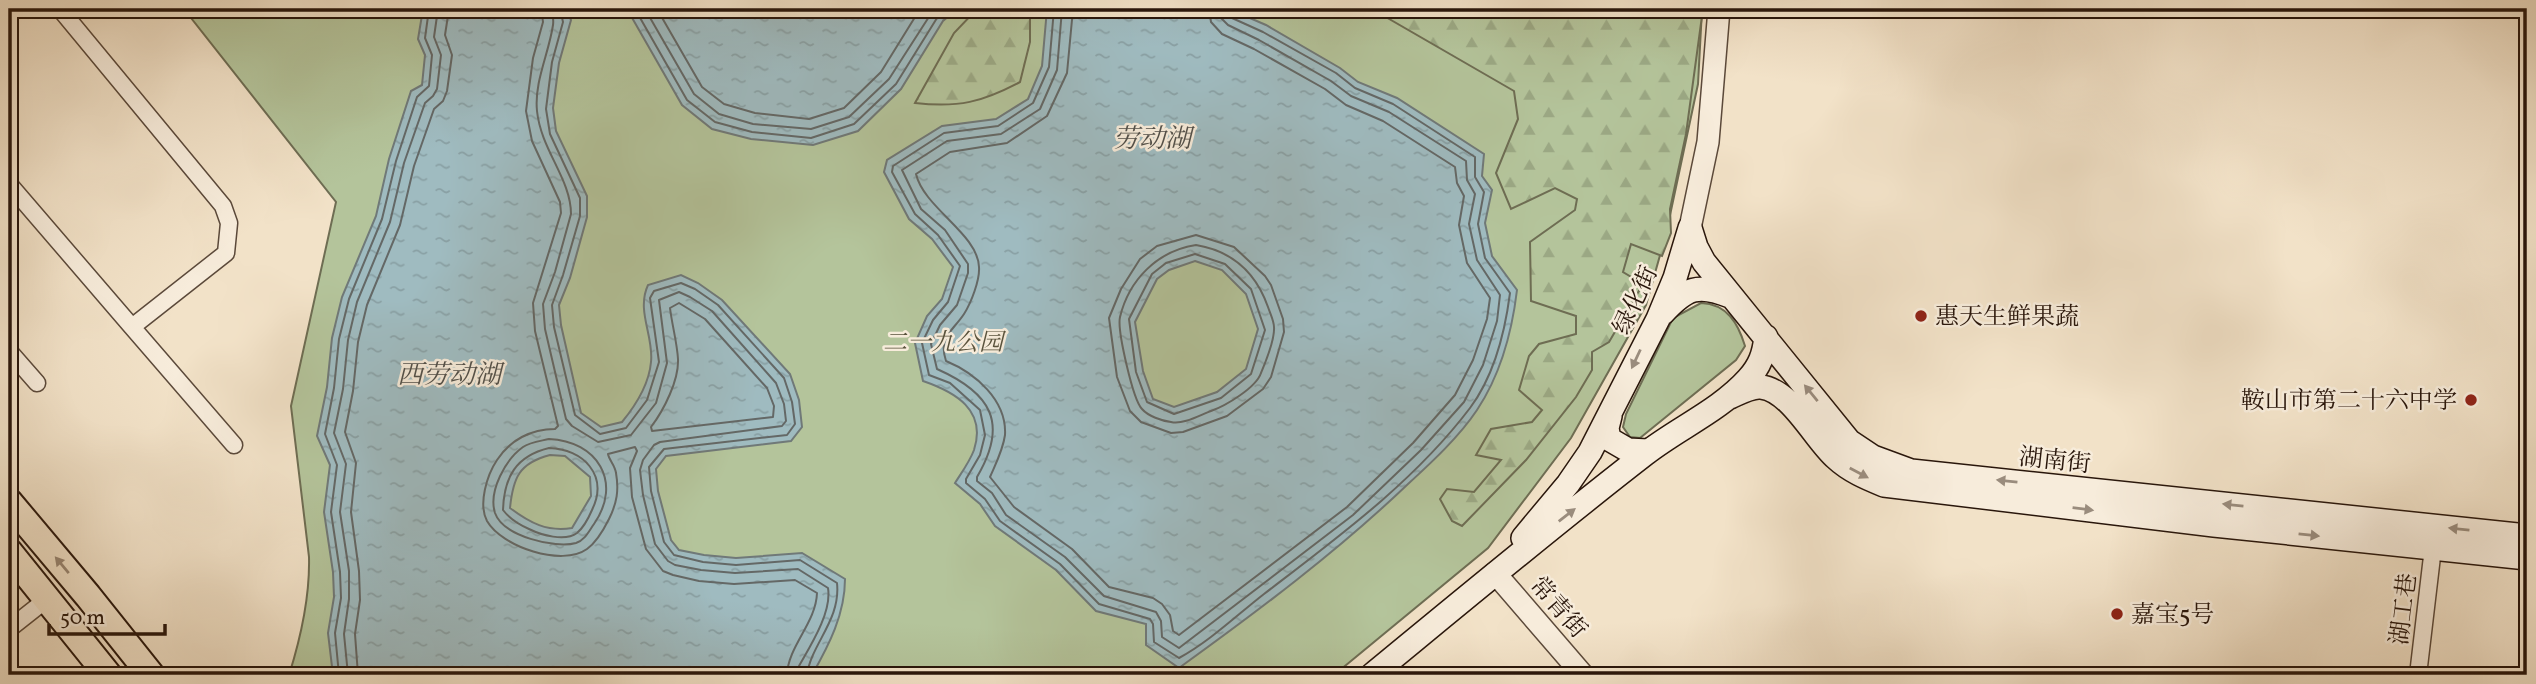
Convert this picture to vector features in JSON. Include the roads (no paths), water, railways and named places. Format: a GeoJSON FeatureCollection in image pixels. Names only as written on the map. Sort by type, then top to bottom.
{"type":"FeatureCollection","features":[{"type":"Feature","properties":{"kind":"main road","name":"湖南街"},"geometry":{"type":"LineString","coordinates":[[1690,228],[1704,262],[1849,441],[1873,457],[1911,471],[2527,536]]}},
{"type":"Feature","properties":{"kind":"main road","name":"绿化街"},"geometry":{"type":"LineString","coordinates":[[1495,573],[1568,484],[1590,452],[1658,320],[1675,278],[1690,228]]}},
{"type":"Feature","properties":{"kind":"main road"},"geometry":{"type":"LineString","coordinates":[[1658,320],[1677,298],[1694,289],[1710,288],[1730,296]]}},
{"type":"Feature","properties":{"kind":"main road","name":"绿化街"},"geometry":{"type":"LineString","coordinates":[[1372,675],[1648,451],[1730,397],[1758,366],[1764,355],[1766,337]]}},
{"type":"Feature","properties":{"kind":"main road","name":"湖南街"},"geometry":{"type":"LineString","coordinates":[[1730,397],[1761,387],[1773,391],[1786,399],[1835,457],[1863,476],[1884,485],[2214,525],[2527,558]]}},
{"type":"Feature","properties":{"kind":"main road"},"geometry":{"type":"LineString","coordinates":[[1610,416],[1609,439],[1628,450],[1648,451]]}},
{"type":"Feature","properties":{"kind":"main road"},"geometry":{"type":"LineString","coordinates":[[9,502],[151,675]]}},
{"type":"Feature","properties":{"kind":"main road"},"geometry":{"type":"LineString","coordinates":[[9,552],[108,675]]}},
{"type":"Feature","properties":{"kind":"street"},"geometry":{"type":"LineString","coordinates":[[60,9],[223,206],[229,223],[226,253],[132,327]]}},
{"type":"Feature","properties":{"kind":"street","name":"绿化街"},"geometry":{"type":"LineString","coordinates":[[1690,228],[1708,142],[1719,9]]}},
{"type":"Feature","properties":{"kind":"street"},"geometry":{"type":"LineString","coordinates":[[9,184],[234,445]]}},
{"type":"Feature","properties":{"kind":"street"},"geometry":{"type":"LineString","coordinates":[[9,351],[37,383]]}},
{"type":"Feature","properties":{"kind":"street","name":"湖工巷"},"geometry":{"type":"LineString","coordinates":[[2418,675],[2433,548]]}},
{"type":"Feature","properties":{"kind":"street","name":"常青街"},"geometry":{"type":"LineString","coordinates":[[1495,573],[1583,675]]}},
{"type":"Feature","properties":{"kind":"street"},"geometry":{"type":"LineString","coordinates":[[9,629],[47,598]]}},
{"type":"Feature","properties":{"kind":"water","name":"西劳动湖"},"geometry":{"type":"Polygon","coordinates":[[[423,9],[566,9],[571,20],[559,63],[553,108],[556,131],[587,196],[587,217],[570,278],[559,305],[581,413],[601,427],[622,422],[632,409],[645,387],[650,370],[651,352],[644,314],[648,285],[681,275],[722,300],[790,374],[799,400],[802,427],[791,441],[666,456],[656,469],[658,491],[671,540],[679,550],[736,558],[802,553],[845,579],[839,617],[812,675],[333,675],[328,633],[334,597],[333,572],[324,512],[330,465],[317,436],[327,387],[332,338],[342,297],[376,216],[389,159],[411,91],[422,85],[425,55],[418,39],[423,9]],[[550,455],[525,467],[513,488],[510,508],[539,525],[555,529],[572,528],[591,496],[590,477],[565,456],[550,455]]]}},
{"type":"Feature","properties":{"kind":"water"},"geometry":{"type":"Polygon","coordinates":[[[627,9],[957,9],[943,21],[901,89],[858,131],[813,145],[751,139],[712,129],[682,105],[627,9]]]}},
{"type":"Feature","properties":{"kind":"water","name":"劳动湖"},"geometry":{"type":"Polygon","coordinates":[[[1047,9],[1229,9],[1266,25],[1340,68],[1358,82],[1397,98],[1484,154],[1482,176],[1492,190],[1485,223],[1492,256],[1517,290],[1508,337],[1493,382],[1477,410],[1454,439],[1326,557],[1179,668],[1146,645],[1146,624],[1096,611],[1056,570],[995,526],[980,504],[955,483],[974,450],[976,424],[972,413],[957,397],[923,381],[915,343],[927,316],[942,299],[953,267],[932,239],[909,219],[884,172],[887,160],[942,126],[996,119],[1028,99],[1042,66],[1047,9]],[[1195,261],[1169,270],[1157,279],[1135,322],[1143,371],[1153,399],[1174,407],[1217,392],[1246,369],[1258,329],[1246,294],[1222,270],[1195,261]]]}},
{"type":"Feature","properties":{"kind":"place","name":"惠天生鲜果蔬"},"geometry":{"type":"Point","coordinates":[1921,316]}},
{"type":"Feature","properties":{"kind":"place","name":"鞍山市第二十六中学"},"geometry":{"type":"Point","coordinates":[2471,400]}},
{"type":"Feature","properties":{"kind":"place","name":"嘉宝5号"},"geometry":{"type":"Point","coordinates":[2117,614]}},
{"type":"Feature","properties":{"kind":"park label","name":"二一九公园"},"geometry":{"type":"Point","coordinates":[943,342]}}]}
